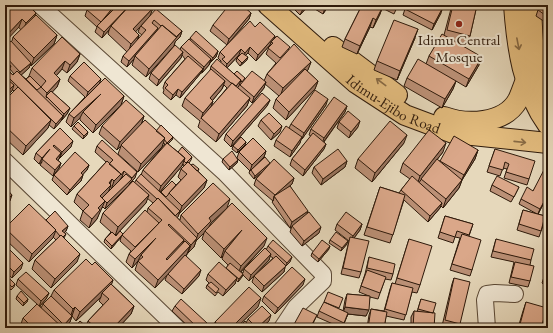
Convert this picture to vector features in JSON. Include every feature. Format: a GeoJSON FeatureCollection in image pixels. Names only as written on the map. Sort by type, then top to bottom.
{"type":"FeatureCollection","features":[{"type":"Feature","properties":{"kind":"main road","name":"Idimu-Ejibo Road"},"geometry":{"type":"LineString","coordinates":[[268,5],[356,83],[405,115],[453,133],[516,141],[548,143]]}},
{"type":"Feature","properties":{"kind":"main road","name":"Idimu-Ejibo Road"},"geometry":{"type":"LineString","coordinates":[[287,5],[320,37],[407,102],[457,122],[494,120],[517,101],[526,80]]}},
{"type":"Feature","properties":{"kind":"main road"},"geometry":{"type":"LineString","coordinates":[[514,5],[516,39],[526,80],[538,110],[548,125]]}},
{"type":"Feature","properties":{"kind":"main road"},"geometry":{"type":"LineString","coordinates":[[531,5],[533,39],[544,90],[548,98]]}},
{"type":"Feature","properties":{"kind":"street"},"geometry":{"type":"LineString","coordinates":[[40,5],[224,172],[323,274],[323,282],[296,307],[282,328]]}},
{"type":"Feature","properties":{"kind":"street"},"geometry":{"type":"LineString","coordinates":[[5,161],[177,328]]}},
{"type":"Feature","properties":{"kind":"street"},"geometry":{"type":"LineString","coordinates":[[487,328],[485,300],[487,294],[515,294]]}},
{"type":"Feature","properties":{"kind":"building"},"geometry":{"type":"Polygon","coordinates":[[[10,5],[28,5],[36,13],[26,23],[22,19],[5,37],[5,11],[10,5]]]}},
{"type":"Feature","properties":{"kind":"building"},"geometry":{"type":"Polygon","coordinates":[[[92,5],[115,5],[101,22],[87,10],[92,5]]]}},
{"type":"Feature","properties":{"kind":"building"},"geometry":{"type":"Polygon","coordinates":[[[118,5],[130,5],[104,32],[97,26],[118,5]]]}},
{"type":"Feature","properties":{"kind":"building"},"geometry":{"type":"Polygon","coordinates":[[[130,5],[150,5],[153,8],[133,29],[139,35],[131,44],[111,26],[130,5]]]}},
{"type":"Feature","properties":{"kind":"building"},"geometry":{"type":"Polygon","coordinates":[[[229,5],[242,5],[251,13],[229,39],[213,25],[229,5]]]}},
{"type":"Feature","properties":{"kind":"building"},"geometry":{"type":"Polygon","coordinates":[[[298,5],[306,5],[303,9],[298,5]]]}},
{"type":"Feature","properties":{"kind":"building"},"geometry":{"type":"Polygon","coordinates":[[[320,5],[327,5],[325,8],[320,5]]]}},
{"type":"Feature","properties":{"kind":"building"},"geometry":{"type":"Polygon","coordinates":[[[362,5],[383,6],[376,20],[373,18],[360,46],[345,39],[362,5]]]}},
{"type":"Feature","properties":{"kind":"building"},"geometry":{"type":"Polygon","coordinates":[[[390,5],[397,5],[396,8],[390,5]]]}},
{"type":"Feature","properties":{"kind":"building"},"geometry":{"type":"Polygon","coordinates":[[[407,5],[439,5],[443,7],[434,24],[405,9],[407,5]]]}},
{"type":"Feature","properties":{"kind":"building","name":"Idimu Central Mosque"},"geometry":{"type":"Polygon","coordinates":[[[453,5],[477,5],[470,36],[447,30],[453,5]]]}},
{"type":"Feature","properties":{"kind":"building"},"geometry":{"type":"Polygon","coordinates":[[[541,5],[548,5],[548,17],[538,10],[541,5]]]}},
{"type":"Feature","properties":{"kind":"building"},"geometry":{"type":"Polygon","coordinates":[[[156,9],[182,31],[176,37],[154,20],[152,23],[158,28],[129,61],[123,56],[146,30],[141,26],[156,9]]]}},
{"type":"Feature","properties":{"kind":"building"},"geometry":{"type":"Polygon","coordinates":[[[36,15],[57,35],[34,58],[13,37],[36,15]]]}},
{"type":"Feature","properties":{"kind":"building"},"geometry":{"type":"Polygon","coordinates":[[[394,20],[418,29],[400,71],[377,61],[394,20]]]}},
{"type":"Feature","properties":{"kind":"building"},"geometry":{"type":"Polygon","coordinates":[[[250,21],[255,27],[260,22],[275,36],[258,55],[250,47],[245,53],[241,49],[227,64],[222,59],[225,57],[220,52],[250,21]]]}},
{"type":"Feature","properties":{"kind":"building"},"geometry":{"type":"Polygon","coordinates":[[[162,25],[177,37],[149,69],[135,56],[162,25]]]}},
{"type":"Feature","properties":{"kind":"building"},"geometry":{"type":"Polygon","coordinates":[[[196,31],[218,51],[213,58],[190,38],[196,31]]]}},
{"type":"Feature","properties":{"kind":"building"},"geometry":{"type":"Polygon","coordinates":[[[442,34],[482,57],[469,79],[429,56],[442,34]]]}},
{"type":"Feature","properties":{"kind":"building"},"geometry":{"type":"Polygon","coordinates":[[[277,36],[290,47],[280,58],[268,48],[277,36]]]}},
{"type":"Feature","properties":{"kind":"building"},"geometry":{"type":"Polygon","coordinates":[[[62,37],[80,54],[70,65],[65,61],[54,73],[60,79],[47,93],[41,87],[46,81],[32,68],[62,37]]]}},
{"type":"Feature","properties":{"kind":"building"},"geometry":{"type":"Polygon","coordinates":[[[189,39],[211,59],[204,67],[181,47],[189,39]]]}},
{"type":"Feature","properties":{"kind":"building"},"geometry":{"type":"Polygon","coordinates":[[[11,41],[31,63],[20,72],[5,56],[5,46],[11,41]]]}},
{"type":"Feature","properties":{"kind":"building"},"geometry":{"type":"Polygon","coordinates":[[[294,44],[311,62],[283,88],[267,74],[294,44]]]}},
{"type":"Feature","properties":{"kind":"building"},"geometry":{"type":"Polygon","coordinates":[[[175,45],[183,52],[159,80],[151,73],[175,45]]]}},
{"type":"Feature","properties":{"kind":"building"},"geometry":{"type":"Polygon","coordinates":[[[242,53],[248,57],[242,63],[237,58],[242,53]]]}},
{"type":"Feature","properties":{"kind":"building"},"geometry":{"type":"Polygon","coordinates":[[[188,56],[203,69],[182,92],[178,89],[173,95],[165,88],[168,85],[165,82],[188,56]]]}},
{"type":"Feature","properties":{"kind":"building"},"geometry":{"type":"Polygon","coordinates":[[[217,59],[241,80],[236,86],[211,66],[217,59]]]}},
{"type":"Feature","properties":{"kind":"building"},"geometry":{"type":"Polygon","coordinates":[[[418,59],[456,81],[445,99],[407,78],[418,59]]]}},
{"type":"Feature","properties":{"kind":"building"},"geometry":{"type":"Polygon","coordinates":[[[5,60],[11,66],[5,71],[5,60]]]}},
{"type":"Feature","properties":{"kind":"building"},"geometry":{"type":"Polygon","coordinates":[[[84,62],[101,79],[88,92],[70,76],[84,62]]]}},
{"type":"Feature","properties":{"kind":"building"},"geometry":{"type":"Polygon","coordinates":[[[211,69],[225,81],[210,98],[213,101],[203,113],[185,98],[211,69]]]}},
{"type":"Feature","properties":{"kind":"building"},"geometry":{"type":"Polygon","coordinates":[[[305,69],[318,81],[289,112],[276,99],[305,69]]]}},
{"type":"Feature","properties":{"kind":"building"},"geometry":{"type":"Polygon","coordinates":[[[8,71],[13,75],[17,71],[63,116],[56,124],[9,78],[8,80],[14,85],[5,94],[5,74],[8,71]]]}},
{"type":"Feature","properties":{"kind":"building"},"geometry":{"type":"Polygon","coordinates":[[[237,71],[245,78],[242,82],[234,74],[237,71]]]}},
{"type":"Feature","properties":{"kind":"building"},"geometry":{"type":"Polygon","coordinates":[[[252,71],[266,82],[254,97],[240,85],[252,71]]]}},
{"type":"Feature","properties":{"kind":"building"},"geometry":{"type":"Polygon","coordinates":[[[30,76],[41,87],[37,90],[26,79],[30,76]]]}},
{"type":"Feature","properties":{"kind":"building"},"geometry":{"type":"Polygon","coordinates":[[[105,78],[124,96],[96,125],[83,112],[101,94],[74,118],[69,114],[105,78]]]}},
{"type":"Feature","properties":{"kind":"building"},"geometry":{"type":"Polygon","coordinates":[[[232,83],[250,98],[219,134],[201,118],[232,83]]]}},
{"type":"Feature","properties":{"kind":"building"},"geometry":{"type":"Polygon","coordinates":[[[18,87],[51,120],[26,146],[5,126],[5,100],[18,87]]]}},
{"type":"Feature","properties":{"kind":"building"},"geometry":{"type":"Polygon","coordinates":[[[315,90],[328,99],[304,133],[291,124],[315,90]]]}},
{"type":"Feature","properties":{"kind":"building"},"geometry":{"type":"Polygon","coordinates":[[[51,91],[70,108],[64,114],[46,96],[51,91]]]}},
{"type":"Feature","properties":{"kind":"building"},"geometry":{"type":"Polygon","coordinates":[[[262,93],[270,100],[233,141],[226,134],[262,93]]]}},
{"type":"Feature","properties":{"kind":"building"},"geometry":{"type":"Polygon","coordinates":[[[334,97],[347,106],[324,138],[311,129],[334,97]]]}},
{"type":"Feature","properties":{"kind":"building"},"geometry":{"type":"Polygon","coordinates":[[[126,100],[144,116],[120,142],[102,126],[126,100]]]}},
{"type":"Feature","properties":{"kind":"building"},"geometry":{"type":"Polygon","coordinates":[[[348,111],[360,121],[351,132],[339,122],[348,111]]]}},
{"type":"Feature","properties":{"kind":"building"},"geometry":{"type":"Polygon","coordinates":[[[269,113],[282,126],[274,134],[261,120],[269,113]]]}},
{"type":"Feature","properties":{"kind":"building"},"geometry":{"type":"Polygon","coordinates":[[[145,120],[165,138],[141,164],[121,145],[145,120]]]}},
{"type":"Feature","properties":{"kind":"building"},"geometry":{"type":"Polygon","coordinates":[[[390,121],[407,135],[375,173],[358,159],[390,121]]]}},
{"type":"Feature","properties":{"kind":"building"},"geometry":{"type":"Polygon","coordinates":[[[78,122],[88,132],[84,136],[74,126],[78,122]]]}},
{"type":"Feature","properties":{"kind":"building"},"geometry":{"type":"Polygon","coordinates":[[[161,125],[173,137],[167,143],[164,139],[165,138],[156,131],[161,125]]]}},
{"type":"Feature","properties":{"kind":"building"},"geometry":{"type":"Polygon","coordinates":[[[286,126],[302,137],[292,151],[276,140],[286,126]]]}},
{"type":"Feature","properties":{"kind":"building"},"geometry":{"type":"Polygon","coordinates":[[[60,128],[73,141],[62,152],[54,145],[53,146],[61,153],[56,159],[61,163],[55,170],[42,159],[50,149],[42,158],[36,153],[60,128]]]}},
{"type":"Feature","properties":{"kind":"building"},"geometry":{"type":"Polygon","coordinates":[[[429,130],[446,143],[420,176],[403,163],[429,130]]]}},
{"type":"Feature","properties":{"kind":"building"},"geometry":{"type":"Polygon","coordinates":[[[313,133],[326,144],[305,170],[292,159],[313,133]]]}},
{"type":"Feature","properties":{"kind":"building"},"geometry":{"type":"Polygon","coordinates":[[[454,136],[478,150],[464,175],[440,161],[454,136]]]}},
{"type":"Feature","properties":{"kind":"building"},"geometry":{"type":"Polygon","coordinates":[[[241,137],[246,142],[238,150],[233,146],[241,137]]]}},
{"type":"Feature","properties":{"kind":"building"},"geometry":{"type":"Polygon","coordinates":[[[253,138],[266,151],[252,165],[239,152],[253,138]]]}},
{"type":"Feature","properties":{"kind":"building"},"geometry":{"type":"Polygon","coordinates":[[[102,140],[137,172],[132,178],[124,171],[121,175],[109,164],[113,160],[97,146],[102,140]]]}},
{"type":"Feature","properties":{"kind":"building"},"geometry":{"type":"Polygon","coordinates":[[[167,143],[185,158],[161,186],[143,170],[167,143]]]}},
{"type":"Feature","properties":{"kind":"building"},"geometry":{"type":"Polygon","coordinates":[[[182,147],[192,157],[186,163],[184,161],[185,158],[178,152],[182,147]]]}},
{"type":"Feature","properties":{"kind":"building"},"geometry":{"type":"Polygon","coordinates":[[[338,149],[347,161],[323,179],[314,167],[338,149]]]}},
{"type":"Feature","properties":{"kind":"building"},"geometry":{"type":"Polygon","coordinates":[[[495,149],[535,161],[529,179],[506,172],[509,164],[505,162],[503,170],[489,166],[495,149]]]}},
{"type":"Feature","properties":{"kind":"building"},"geometry":{"type":"Polygon","coordinates":[[[232,151],[238,160],[230,167],[223,159],[232,151]]]}},
{"type":"Feature","properties":{"kind":"building"},"geometry":{"type":"Polygon","coordinates":[[[75,152],[89,165],[81,173],[83,175],[70,190],[54,175],[75,152]]]}},
{"type":"Feature","properties":{"kind":"building"},"geometry":{"type":"Polygon","coordinates":[[[265,157],[270,163],[255,176],[251,170],[265,157]]]}},
{"type":"Feature","properties":{"kind":"building"},"geometry":{"type":"Polygon","coordinates":[[[274,159],[294,178],[275,195],[256,179],[274,159]]]}},
{"type":"Feature","properties":{"kind":"building"},"geometry":{"type":"Polygon","coordinates":[[[437,159],[462,180],[446,199],[421,179],[437,159]]]}},
{"type":"Feature","properties":{"kind":"building"},"geometry":{"type":"Polygon","coordinates":[[[107,161],[121,174],[114,181],[112,179],[109,183],[111,185],[100,196],[105,201],[98,208],[100,210],[92,219],[83,211],[89,205],[77,194],[107,161]]]}},
{"type":"Feature","properties":{"kind":"building"},"geometry":{"type":"Polygon","coordinates":[[[188,162],[207,180],[182,206],[169,193],[187,174],[181,169],[188,162]]]}},
{"type":"Feature","properties":{"kind":"building"},"geometry":{"type":"Polygon","coordinates":[[[193,164],[199,169],[197,171],[191,165],[193,164]]]}},
{"type":"Feature","properties":{"kind":"building"},"geometry":{"type":"Polygon","coordinates":[[[546,166],[548,167],[548,194],[540,209],[521,199],[527,187],[533,191],[546,166]]]}},
{"type":"Feature","properties":{"kind":"building"},"geometry":{"type":"Polygon","coordinates":[[[126,174],[132,179],[107,203],[102,198],[126,174]]]}},
{"type":"Feature","properties":{"kind":"building"},"geometry":{"type":"Polygon","coordinates":[[[141,174],[180,211],[175,216],[158,198],[157,199],[136,180],[141,174]]]}},
{"type":"Feature","properties":{"kind":"building"},"geometry":{"type":"Polygon","coordinates":[[[412,176],[442,203],[430,216],[401,190],[412,176]]]}},
{"type":"Feature","properties":{"kind":"building"},"geometry":{"type":"Polygon","coordinates":[[[497,176],[519,187],[514,197],[492,185],[497,176]]]}},
{"type":"Feature","properties":{"kind":"building"},"geometry":{"type":"Polygon","coordinates":[[[133,181],[149,195],[118,227],[103,213],[133,181]]]}},
{"type":"Feature","properties":{"kind":"building"},"geometry":{"type":"Polygon","coordinates":[[[172,181],[176,185],[166,197],[161,192],[172,181]]]}},
{"type":"Feature","properties":{"kind":"building"},"geometry":{"type":"Polygon","coordinates":[[[213,183],[230,199],[209,218],[211,221],[198,234],[181,215],[213,183]]]}},
{"type":"Feature","properties":{"kind":"building"},"geometry":{"type":"Polygon","coordinates":[[[290,186],[308,211],[292,222],[274,196],[290,186]]]}},
{"type":"Feature","properties":{"kind":"building"},"geometry":{"type":"Polygon","coordinates":[[[5,187],[12,195],[5,202],[5,187]]]}},
{"type":"Feature","properties":{"kind":"building"},"geometry":{"type":"Polygon","coordinates":[[[380,187],[405,195],[393,235],[367,227],[380,187]]]}},
{"type":"Feature","properties":{"kind":"building"},"geometry":{"type":"Polygon","coordinates":[[[158,198],[197,238],[191,245],[169,224],[168,225],[184,240],[166,259],[167,260],[185,241],[190,246],[158,280],[138,261],[143,257],[141,255],[156,238],[135,259],[129,254],[162,220],[148,208],[158,198]]]}},
{"type":"Feature","properties":{"kind":"building"},"geometry":{"type":"Polygon","coordinates":[[[232,203],[267,238],[241,266],[225,251],[242,230],[224,249],[205,231],[232,203]]]}},
{"type":"Feature","properties":{"kind":"building"},"geometry":{"type":"Polygon","coordinates":[[[29,204],[56,230],[32,254],[5,228],[29,204]]]}},
{"type":"Feature","properties":{"kind":"building"},"geometry":{"type":"Polygon","coordinates":[[[145,210],[159,223],[135,247],[122,235],[145,210]]]}},
{"type":"Feature","properties":{"kind":"building"},"geometry":{"type":"Polygon","coordinates":[[[523,210],[545,216],[541,231],[519,224],[523,210]]]}},
{"type":"Feature","properties":{"kind":"building"},"geometry":{"type":"Polygon","coordinates":[[[55,211],[68,226],[62,231],[66,234],[63,237],[61,235],[60,236],[46,220],[55,211]]]}},
{"type":"Feature","properties":{"kind":"building"},"geometry":{"type":"Polygon","coordinates":[[[309,212],[321,227],[304,241],[292,226],[309,212]]]}},
{"type":"Feature","properties":{"kind":"building"},"geometry":{"type":"Polygon","coordinates":[[[346,212],[362,224],[353,236],[337,224],[346,212]]]}},
{"type":"Feature","properties":{"kind":"building"},"geometry":{"type":"Polygon","coordinates":[[[445,216],[473,224],[469,235],[457,231],[455,237],[440,232],[445,216]]]}},
{"type":"Feature","properties":{"kind":"building"},"geometry":{"type":"Polygon","coordinates":[[[120,231],[123,234],[112,246],[105,239],[112,232],[116,236],[120,231]]]}},
{"type":"Feature","properties":{"kind":"building"},"geometry":{"type":"Polygon","coordinates":[[[336,232],[348,241],[342,248],[330,240],[336,232]]]}},
{"type":"Feature","properties":{"kind":"building"},"geometry":{"type":"Polygon","coordinates":[[[462,234],[481,240],[472,270],[452,264],[462,234]]]}},
{"type":"Feature","properties":{"kind":"building"},"geometry":{"type":"Polygon","coordinates":[[[61,235],[80,254],[55,279],[35,260],[61,235]]]}},
{"type":"Feature","properties":{"kind":"building"},"geometry":{"type":"Polygon","coordinates":[[[350,237],[369,241],[361,272],[343,268],[350,237]]]}},
{"type":"Feature","properties":{"kind":"building"},"geometry":{"type":"Polygon","coordinates":[[[409,239],[432,246],[420,285],[397,278],[409,239]]]}},
{"type":"Feature","properties":{"kind":"building"},"geometry":{"type":"Polygon","coordinates":[[[496,239],[534,249],[531,260],[493,251],[496,239]]]}},
{"type":"Feature","properties":{"kind":"building"},"geometry":{"type":"Polygon","coordinates":[[[273,240],[292,257],[287,263],[268,246],[273,240]]]}},
{"type":"Feature","properties":{"kind":"building"},"geometry":{"type":"Polygon","coordinates":[[[322,240],[330,246],[319,259],[312,253],[322,240]]]}},
{"type":"Feature","properties":{"kind":"building"},"geometry":{"type":"Polygon","coordinates":[[[7,247],[23,263],[14,272],[5,263],[5,249],[7,247]]]}},
{"type":"Feature","properties":{"kind":"building"},"geometry":{"type":"Polygon","coordinates":[[[265,248],[271,254],[251,275],[244,269],[265,248]]]}},
{"type":"Feature","properties":{"kind":"building"},"geometry":{"type":"Polygon","coordinates":[[[185,255],[201,270],[184,289],[168,274],[185,255]]]}},
{"type":"Feature","properties":{"kind":"building"},"geometry":{"type":"Polygon","coordinates":[[[276,256],[286,266],[264,286],[254,276],[276,256]]]}},
{"type":"Feature","properties":{"kind":"building"},"geometry":{"type":"Polygon","coordinates":[[[369,257],[395,264],[393,274],[367,268],[369,257]]]}},
{"type":"Feature","properties":{"kind":"building"},"geometry":{"type":"Polygon","coordinates":[[[86,259],[92,265],[95,262],[113,280],[80,312],[75,307],[73,309],[54,290],[86,259]]]}},
{"type":"Feature","properties":{"kind":"building"},"geometry":{"type":"Polygon","coordinates":[[[219,262],[237,278],[226,290],[208,274],[219,262]]]}},
{"type":"Feature","properties":{"kind":"building"},"geometry":{"type":"Polygon","coordinates":[[[515,262],[534,266],[530,281],[511,277],[515,262]]]}},
{"type":"Feature","properties":{"kind":"building"},"geometry":{"type":"Polygon","coordinates":[[[230,263],[243,274],[239,279],[226,268],[230,263]]]}},
{"type":"Feature","properties":{"kind":"building"},"geometry":{"type":"Polygon","coordinates":[[[292,267],[305,279],[278,308],[264,296],[292,267]]]}},
{"type":"Feature","properties":{"kind":"building"},"geometry":{"type":"Polygon","coordinates":[[[367,270],[386,277],[380,293],[361,286],[367,270]]]}},
{"type":"Feature","properties":{"kind":"building"},"geometry":{"type":"Polygon","coordinates":[[[548,271],[548,280],[544,277],[548,271]]]}},
{"type":"Feature","properties":{"kind":"building"},"geometry":{"type":"Polygon","coordinates":[[[26,272],[49,293],[41,301],[18,279],[26,272]]]}},
{"type":"Feature","properties":{"kind":"building"},"geometry":{"type":"Polygon","coordinates":[[[5,274],[15,284],[12,287],[5,280],[5,274]]]}},
{"type":"Feature","properties":{"kind":"building"},"geometry":{"type":"Polygon","coordinates":[[[454,278],[470,282],[460,324],[445,320],[454,278]]]}},
{"type":"Feature","properties":{"kind":"building"},"geometry":{"type":"Polygon","coordinates":[[[211,282],[219,289],[216,293],[207,285],[211,282]]]}},
{"type":"Feature","properties":{"kind":"building"},"geometry":{"type":"Polygon","coordinates":[[[392,283],[413,288],[406,315],[385,309],[392,283]]]}},
{"type":"Feature","properties":{"kind":"building"},"geometry":{"type":"Polygon","coordinates":[[[111,284],[134,306],[113,328],[96,328],[88,321],[109,299],[102,293],[111,284]]]}},
{"type":"Feature","properties":{"kind":"building"},"geometry":{"type":"Polygon","coordinates":[[[249,287],[261,298],[231,328],[222,328],[215,322],[249,287]]]}},
{"type":"Feature","properties":{"kind":"building"},"geometry":{"type":"Polygon","coordinates":[[[21,291],[28,299],[24,303],[17,296],[21,291]]]}},
{"type":"Feature","properties":{"kind":"building"},"geometry":{"type":"Polygon","coordinates":[[[328,292],[343,298],[339,308],[324,302],[328,292]]]}},
{"type":"Feature","properties":{"kind":"building"},"geometry":{"type":"Polygon","coordinates":[[[347,294],[370,296],[369,310],[345,307],[347,294]]]}},
{"type":"Feature","properties":{"kind":"building"},"geometry":{"type":"Polygon","coordinates":[[[51,296],[72,316],[64,325],[43,304],[51,296]]]}},
{"type":"Feature","properties":{"kind":"building"},"geometry":{"type":"Polygon","coordinates":[[[181,299],[207,323],[202,328],[198,328],[175,306],[181,299]]]}},
{"type":"Feature","properties":{"kind":"building"},"geometry":{"type":"Polygon","coordinates":[[[421,299],[436,303],[433,313],[418,309],[421,299]]]}},
{"type":"Feature","properties":{"kind":"building"},"geometry":{"type":"Polygon","coordinates":[[[324,302],[348,313],[344,323],[319,311],[324,302]]]}},
{"type":"Feature","properties":{"kind":"building"},"geometry":{"type":"Polygon","coordinates":[[[526,302],[547,308],[541,328],[519,328],[526,302]]]}},
{"type":"Feature","properties":{"kind":"building"},"geometry":{"type":"Polygon","coordinates":[[[37,304],[63,328],[33,328],[23,318],[37,304]]]}},
{"type":"Feature","properties":{"kind":"building"},"geometry":{"type":"Polygon","coordinates":[[[262,306],[271,315],[257,328],[248,319],[262,306]]]}},
{"type":"Feature","properties":{"kind":"building"},"geometry":{"type":"Polygon","coordinates":[[[303,308],[317,315],[310,328],[292,328],[303,308]]]}},
{"type":"Feature","properties":{"kind":"building"},"geometry":{"type":"Polygon","coordinates":[[[371,309],[387,312],[384,328],[368,328],[371,309]]]}},
{"type":"Feature","properties":{"kind":"building"},"geometry":{"type":"Polygon","coordinates":[[[414,311],[435,313],[434,328],[413,328],[414,311]]]}},
{"type":"Feature","properties":{"kind":"building"},"geometry":{"type":"Polygon","coordinates":[[[80,321],[88,328],[74,328],[80,321]]]}},
{"type":"Feature","properties":{"kind":"building"},"geometry":{"type":"Polygon","coordinates":[[[245,321],[251,328],[238,328],[245,321]]]}},
{"type":"Feature","properties":{"kind":"building"},"geometry":{"type":"Polygon","coordinates":[[[333,324],[342,328],[331,328],[333,324]]]}},
{"type":"Feature","properties":{"kind":"building"},"geometry":{"type":"Polygon","coordinates":[[[314,325],[320,328],[313,328],[314,325]]]}},
{"type":"Feature","properties":{"kind":"place","name":"Idimu Central Mosque"},"geometry":{"type":"Point","coordinates":[459,24]}}]}
